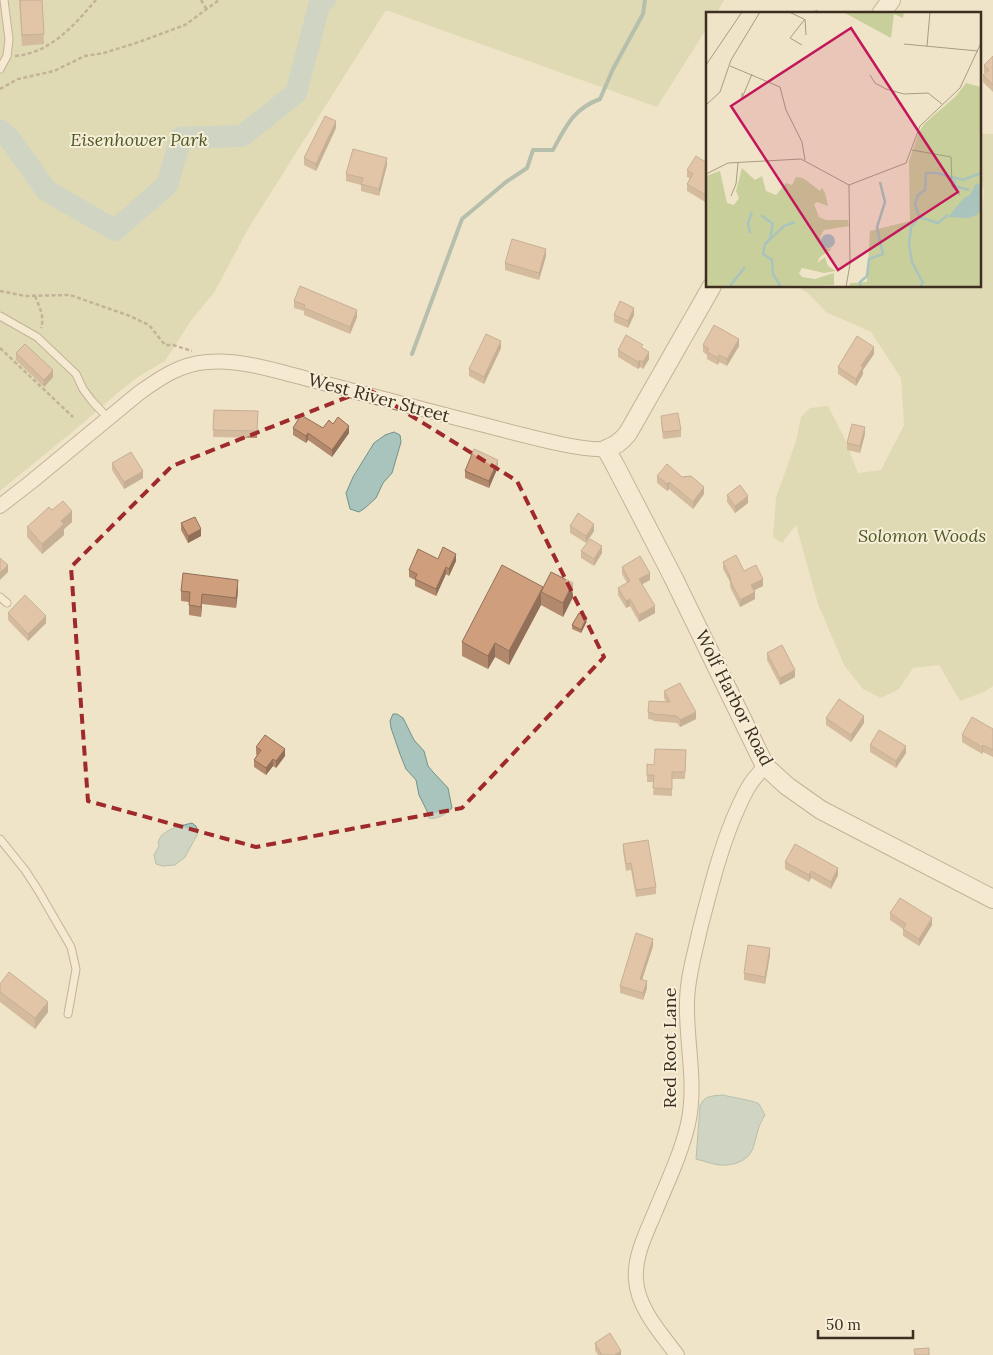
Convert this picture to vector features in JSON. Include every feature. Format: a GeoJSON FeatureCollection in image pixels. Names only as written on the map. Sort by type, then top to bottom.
{"type":"FeatureCollection","features":[{"type":"Feature","properties":{"kind":"street"},"geometry":{"type":"LineString","coordinates":[[882,12],[891,0]]}},
{"type":"Feature","properties":{"kind":"street"},"geometry":{"type":"LineString","coordinates":[[606,449],[616,446],[628,433],[711,288]]}},
{"type":"Feature","properties":{"kind":"street","name":"West River Street"},"geometry":{"type":"LineString","coordinates":[[0,506],[139,393],[167,374],[194,364],[222,361],[240,363],[285,374],[534,438],[595,450],[606,449]]}},
{"type":"Feature","properties":{"kind":"street","name":"Wolf Harbor Road"},"geometry":{"type":"LineString","coordinates":[[606,449],[673,577],[765,766],[787,786],[822,810],[993,899]]}},
{"type":"Feature","properties":{"kind":"street","name":"Red Root Lane"},"geometry":{"type":"LineString","coordinates":[[677,1355],[647,1313],[640,1298],[636,1281],[636,1266],[640,1248],[682,1146],[688,1122],[691,1096],[687,1003],[688,984],[712,880],[722,848],[741,801],[751,783],[765,766]]}},
{"type":"Feature","properties":{"kind":"lane"},"geometry":{"type":"LineString","coordinates":[[0,69],[7,56],[9,39],[4,0]]}},
{"type":"Feature","properties":{"kind":"lane"},"geometry":{"type":"LineString","coordinates":[[0,316],[37,337],[76,374],[82,389],[108,418]]}},
{"type":"Feature","properties":{"kind":"lane"},"geometry":{"type":"LineString","coordinates":[[0,597],[7,603]]}},
{"type":"Feature","properties":{"kind":"lane"},"geometry":{"type":"LineString","coordinates":[[0,839],[38,890],[71,947],[76,969],[68,1014]]}},
{"type":"Feature","properties":{"kind":"path"},"geometry":{"type":"LineString","coordinates":[[7,56],[29,53],[62,37],[96,0]]}},
{"type":"Feature","properties":{"kind":"path"},"geometry":{"type":"LineString","coordinates":[[201,0],[206,10]]}},
{"type":"Feature","properties":{"kind":"path"},"geometry":{"type":"LineString","coordinates":[[0,89],[18,79],[54,71],[85,56],[122,48],[184,25],[219,0]]}},
{"type":"Feature","properties":{"kind":"path"},"geometry":{"type":"LineString","coordinates":[[0,291],[25,296],[70,295],[130,316],[149,325],[165,345],[173,345],[194,351]]}},
{"type":"Feature","properties":{"kind":"path"},"geometry":{"type":"LineString","coordinates":[[34,296],[40,308],[43,322],[37,337]]}},
{"type":"Feature","properties":{"kind":"path"},"geometry":{"type":"LineString","coordinates":[[0,348],[73,417]]}},
{"type":"Feature","properties":{"kind":"highlighted area"},"geometry":{"type":"Polygon","coordinates":[[[368,389],[517,481],[604,657],[462,808],[256,847],[88,801],[71,567],[172,466],[368,389]]]}},
{"type":"Feature","properties":{"kind":"green space","name":"Eisenhower Park"},"geometry":{"type":"Polygon","coordinates":[[[0,0],[724,0],[717,12],[706,12],[706,30],[657,107],[386,10],[248,229],[215,291],[190,322],[165,361],[141,375],[121,390],[0,491],[0,0]]]}},
{"type":"Feature","properties":{"kind":"green space","name":"Solomon Woods"},"geometry":{"type":"Polygon","coordinates":[[[980,134],[993,134],[993,686],[984,692],[960,701],[939,665],[913,668],[899,689],[881,698],[863,689],[844,665],[818,604],[796,525],[782,543],[773,537],[776,498],[796,441],[801,417],[810,408],[828,406],[844,437],[858,473],[881,470],[904,425],[901,378],[871,332],[826,312],[808,293],[799,288],[980,288],[980,222],[984,190],[980,180],[980,134]]]}},
{"type":"Feature","properties":{"kind":"water"},"geometry":{"type":"Polygon","coordinates":[[[394,432],[400,435],[401,442],[392,473],[383,483],[376,498],[365,508],[359,512],[350,509],[346,493],[353,477],[374,443],[385,435],[394,432]]]}},
{"type":"Feature","properties":{"kind":"water"},"geometry":{"type":"Polygon","coordinates":[[[393,714],[403,718],[414,740],[424,751],[428,766],[448,788],[452,808],[441,816],[429,818],[419,795],[416,780],[406,769],[391,728],[390,721],[393,714]]]}},
{"type":"Feature","properties":{"kind":"water"},"geometry":{"type":"Polygon","coordinates":[[[192,823],[198,831],[185,857],[175,865],[163,866],[156,864],[154,855],[162,835],[171,829],[192,823]]]}},
{"type":"Feature","properties":{"kind":"water"},"geometry":{"type":"Polygon","coordinates":[[[723,1095],[757,1103],[765,1115],[749,1155],[745,1159],[730,1165],[719,1165],[696,1159],[700,1106],[706,1098],[723,1095]]]}},
{"type":"Feature","properties":{"kind":"building"},"geometry":{"type":"Polygon","coordinates":[[[20,0],[42,0],[44,34],[22,35],[20,0]]]}},
{"type":"Feature","properties":{"kind":"building"},"geometry":{"type":"Polygon","coordinates":[[[993,56],[993,85],[983,75],[989,70],[984,65],[993,56]]]}},
{"type":"Feature","properties":{"kind":"building"},"geometry":{"type":"Polygon","coordinates":[[[325,116],[336,121],[316,164],[304,158],[325,116]]]}},
{"type":"Feature","properties":{"kind":"building"},"geometry":{"type":"Polygon","coordinates":[[[353,149],[387,158],[379,189],[361,184],[363,178],[346,174],[353,149]]]}},
{"type":"Feature","properties":{"kind":"building"},"geometry":{"type":"Polygon","coordinates":[[[696,156],[706,162],[706,195],[687,184],[693,174],[687,170],[696,156]]]}},
{"type":"Feature","properties":{"kind":"building"},"geometry":{"type":"Polygon","coordinates":[[[512,239],[546,249],[539,273],[505,263],[512,239]]]}},
{"type":"Feature","properties":{"kind":"building"},"geometry":{"type":"Polygon","coordinates":[[[300,286],[357,310],[350,327],[304,308],[305,305],[294,301],[300,286]]]}},
{"type":"Feature","properties":{"kind":"building"},"geometry":{"type":"Polygon","coordinates":[[[620,301],[634,308],[628,321],[614,315],[620,301]]]}},
{"type":"Feature","properties":{"kind":"building"},"geometry":{"type":"Polygon","coordinates":[[[714,325],[739,339],[727,359],[719,355],[718,358],[707,352],[709,349],[703,345],[714,325]]]}},
{"type":"Feature","properties":{"kind":"building"},"geometry":{"type":"Polygon","coordinates":[[[486,334],[501,341],[484,377],[469,369],[486,334]]]}},
{"type":"Feature","properties":{"kind":"building"},"geometry":{"type":"Polygon","coordinates":[[[626,335],[643,345],[641,347],[649,352],[643,362],[640,360],[638,362],[618,350],[626,335]]]}},
{"type":"Feature","properties":{"kind":"building"},"geometry":{"type":"Polygon","coordinates":[[[857,336],[874,347],[861,366],[863,367],[856,379],[838,367],[857,336]]]}},
{"type":"Feature","properties":{"kind":"building"},"geometry":{"type":"Polygon","coordinates":[[[25,344],[53,370],[44,380],[16,353],[25,344]]]}},
{"type":"Feature","properties":{"kind":"building"},"geometry":{"type":"Polygon","coordinates":[[[214,410],[258,411],[257,431],[213,430],[214,410]]]}},
{"type":"Feature","properties":{"kind":"building"},"geometry":{"type":"Polygon","coordinates":[[[678,413],[681,430],[663,432],[661,416],[678,413]]]}},
{"type":"Feature","properties":{"kind":"building"},"geometry":{"type":"Polygon","coordinates":[[[301,415],[323,428],[329,420],[333,424],[338,417],[349,426],[332,450],[308,433],[306,436],[293,428],[301,415]]]}},
{"type":"Feature","properties":{"kind":"building"},"geometry":{"type":"Polygon","coordinates":[[[852,424],[865,427],[860,446],[847,443],[852,424]]]}},
{"type":"Feature","properties":{"kind":"building"},"geometry":{"type":"Polygon","coordinates":[[[474,449],[498,460],[489,481],[465,471],[474,449]]]}},
{"type":"Feature","properties":{"kind":"building"},"geometry":{"type":"Polygon","coordinates":[[[131,452],[143,471],[124,482],[112,463],[131,452]]]}},
{"type":"Feature","properties":{"kind":"building"},"geometry":{"type":"Polygon","coordinates":[[[667,464],[682,477],[691,476],[704,487],[693,502],[669,482],[667,484],[657,476],[667,464]]]}},
{"type":"Feature","properties":{"kind":"building"},"geometry":{"type":"Polygon","coordinates":[[[740,485],[748,496],[735,506],[727,495],[740,485]]]}},
{"type":"Feature","properties":{"kind":"building"},"geometry":{"type":"Polygon","coordinates":[[[63,501],[72,511],[61,521],[64,524],[42,544],[27,527],[49,507],[52,510],[63,501]]]}},
{"type":"Feature","properties":{"kind":"building"},"geometry":{"type":"Polygon","coordinates":[[[578,513],[594,524],[586,536],[570,526],[578,513]]]}},
{"type":"Feature","properties":{"kind":"building"},"geometry":{"type":"Polygon","coordinates":[[[195,517],[201,529],[188,536],[181,523],[195,517]]]}},
{"type":"Feature","properties":{"kind":"building"},"geometry":{"type":"Polygon","coordinates":[[[590,539],[602,546],[594,559],[581,551],[590,539]]]}},
{"type":"Feature","properties":{"kind":"building"},"geometry":{"type":"Polygon","coordinates":[[[443,547],[456,554],[449,569],[446,567],[436,589],[415,579],[417,574],[409,570],[418,549],[438,559],[443,547]]]}},
{"type":"Feature","properties":{"kind":"building"},"geometry":{"type":"Polygon","coordinates":[[[736,555],[744,571],[756,565],[763,579],[751,585],[755,592],[740,600],[723,562],[736,555]]]}},
{"type":"Feature","properties":{"kind":"building"},"geometry":{"type":"Polygon","coordinates":[[[640,556],[650,573],[639,579],[655,606],[639,615],[630,599],[626,601],[618,588],[630,581],[622,567],[640,556]]]}},
{"type":"Feature","properties":{"kind":"building"},"geometry":{"type":"Polygon","coordinates":[[[0,558],[8,565],[0,573],[0,558]]]}},
{"type":"Feature","properties":{"kind":"building"},"geometry":{"type":"Polygon","coordinates":[[[502,565],[543,587],[509,651],[495,643],[488,656],[462,642],[502,565]]]}},
{"type":"Feature","properties":{"kind":"building"},"geometry":{"type":"Polygon","coordinates":[[[551,572],[573,583],[563,603],[541,592],[551,572]]]}},
{"type":"Feature","properties":{"kind":"building"},"geometry":{"type":"Polygon","coordinates":[[[183,573],[238,580],[236,598],[202,594],[201,607],[189,605],[190,592],[181,591],[183,573]]]}},
{"type":"Feature","properties":{"kind":"building"},"geometry":{"type":"Polygon","coordinates":[[[25,595],[46,616],[28,634],[8,613],[25,595]]]}},
{"type":"Feature","properties":{"kind":"building"},"geometry":{"type":"Polygon","coordinates":[[[579,613],[587,617],[581,630],[572,625],[579,613]]]}},
{"type":"Feature","properties":{"kind":"building"},"geometry":{"type":"Polygon","coordinates":[[[782,645],[795,670],[780,678],[767,653],[782,645]]]}},
{"type":"Feature","properties":{"kind":"building"},"geometry":{"type":"Polygon","coordinates":[[[680,683],[696,712],[680,720],[677,716],[648,712],[649,701],[670,702],[664,691],[680,683]]]}},
{"type":"Feature","properties":{"kind":"building"},"geometry":{"type":"Polygon","coordinates":[[[839,699],[864,716],[851,735],[826,718],[839,699]]]}},
{"type":"Feature","properties":{"kind":"building"},"geometry":{"type":"Polygon","coordinates":[[[972,717],[993,729],[993,750],[983,745],[982,747],[962,735],[972,717]]]}},
{"type":"Feature","properties":{"kind":"building"},"geometry":{"type":"Polygon","coordinates":[[[879,730],[906,746],[896,761],[870,745],[879,730]]]}},
{"type":"Feature","properties":{"kind":"building"},"geometry":{"type":"Polygon","coordinates":[[[265,735],[285,749],[276,761],[273,759],[266,768],[254,760],[261,750],[256,747],[265,735]]]}},
{"type":"Feature","properties":{"kind":"building"},"geometry":{"type":"Polygon","coordinates":[[[655,749],[686,750],[685,772],[672,772],[672,789],[653,788],[654,775],[647,775],[647,764],[654,765],[655,749]]]}},
{"type":"Feature","properties":{"kind":"building"},"geometry":{"type":"Polygon","coordinates":[[[648,840],[656,887],[636,890],[631,863],[626,864],[623,844],[648,840]]]}},
{"type":"Feature","properties":{"kind":"building"},"geometry":{"type":"Polygon","coordinates":[[[795,844],[838,868],[831,882],[811,871],[809,875],[785,862],[795,844]]]}},
{"type":"Feature","properties":{"kind":"building"},"geometry":{"type":"Polygon","coordinates":[[[900,898],[932,918],[919,939],[903,929],[906,924],[890,913],[900,898]]]}},
{"type":"Feature","properties":{"kind":"building"},"geometry":{"type":"Polygon","coordinates":[[[636,933],[653,939],[640,979],[647,981],[643,993],[620,986],[636,933]]]}},
{"type":"Feature","properties":{"kind":"building"},"geometry":{"type":"Polygon","coordinates":[[[748,945],[770,948],[765,977],[744,973],[748,945]]]}},
{"type":"Feature","properties":{"kind":"building"},"geometry":{"type":"Polygon","coordinates":[[[9,972],[48,1002],[35,1018],[0,992],[0,984],[9,972]]]}},
{"type":"Feature","properties":{"kind":"building"},"geometry":{"type":"Polygon","coordinates":[[[610,1333],[621,1351],[615,1355],[602,1355],[595,1343],[610,1333]]]}},
{"type":"Feature","properties":{"kind":"building"},"geometry":{"type":"Polygon","coordinates":[[[929,1348],[929,1355],[915,1355],[914,1349],[929,1348]]]}},
{"type":"Feature","properties":{"kind":"waterway"},"geometry":{"type":"LineString","coordinates":[[0,130],[9,138],[47,191],[115,230],[167,185],[181,138],[242,136],[296,93],[320,2],[325,0]]}},
{"type":"Feature","properties":{"kind":"waterway"},"geometry":{"type":"LineString","coordinates":[[412,354],[462,219],[506,182],[527,168],[533,150],[553,150],[571,119],[583,108],[600,99],[613,69],[643,14],[645,0]]}}]}
